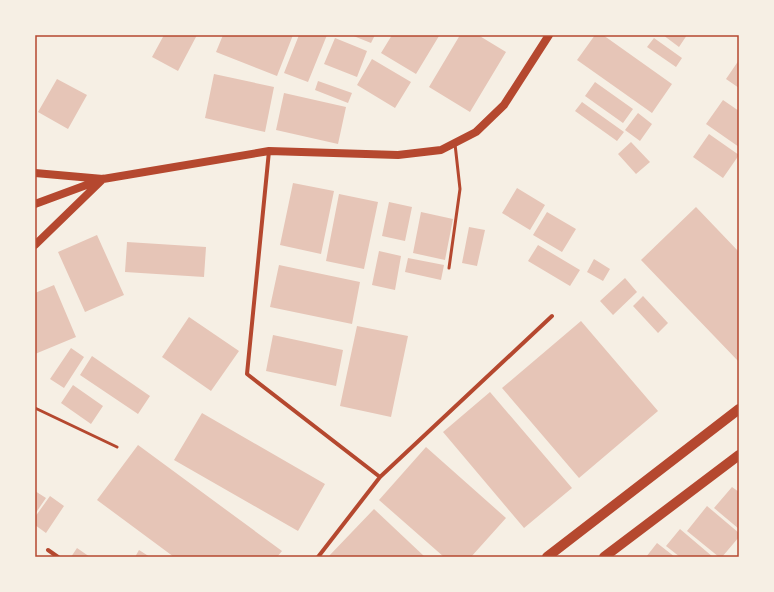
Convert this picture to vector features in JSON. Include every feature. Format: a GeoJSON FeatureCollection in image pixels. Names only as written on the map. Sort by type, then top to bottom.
{"type":"FeatureCollection","features":[{"type":"Feature","properties":{"kind":"main road"},"geometry":{"type":"LineString","coordinates":[[35,204],[103,179],[269,152],[398,155],[441,150],[476,132],[504,105],[549,35]]}},
{"type":"Feature","properties":{"kind":"main road"},"geometry":{"type":"LineString","coordinates":[[35,173],[103,179]]}},
{"type":"Feature","properties":{"kind":"main road"},"geometry":{"type":"LineString","coordinates":[[35,245],[103,179]]}},
{"type":"Feature","properties":{"kind":"main road"},"geometry":{"type":"LineString","coordinates":[[547,557],[739,409]]}},
{"type":"Feature","properties":{"kind":"main road"},"geometry":{"type":"LineString","coordinates":[[604,557],[739,455]]}},
{"type":"Feature","properties":{"kind":"street"},"geometry":{"type":"LineString","coordinates":[[269,152],[247,374],[380,477]]}},
{"type":"Feature","properties":{"kind":"street"},"geometry":{"type":"LineString","coordinates":[[318,557],[380,477],[552,316]]}},
{"type":"Feature","properties":{"kind":"street"},"geometry":{"type":"LineString","coordinates":[[48,550],[58,557]]}},
{"type":"Feature","properties":{"kind":"lane"},"geometry":{"type":"LineString","coordinates":[[449,268],[460,189],[455,143]]}},
{"type":"Feature","properties":{"kind":"lane"},"geometry":{"type":"LineString","coordinates":[[35,408],[117,447]]}},
{"type":"Feature","properties":{"kind":"building"},"geometry":{"type":"Polygon","coordinates":[[[164,35],[197,35],[178,71],[152,57],[164,35]]]}},
{"type":"Feature","properties":{"kind":"building"},"geometry":{"type":"Polygon","coordinates":[[[223,35],[293,35],[277,76],[216,52],[223,35]]]}},
{"type":"Feature","properties":{"kind":"building"},"geometry":{"type":"Polygon","coordinates":[[[299,35],[327,35],[308,82],[284,73],[299,35]]]}},
{"type":"Feature","properties":{"kind":"building"},"geometry":{"type":"Polygon","coordinates":[[[351,35],[375,35],[371,43],[351,35]]]}},
{"type":"Feature","properties":{"kind":"building"},"geometry":{"type":"Polygon","coordinates":[[[392,35],[439,36],[416,74],[381,53],[392,35]]]}},
{"type":"Feature","properties":{"kind":"building"},"geometry":{"type":"Polygon","coordinates":[[[460,35],[478,35],[506,52],[470,112],[429,87],[460,35]]]}},
{"type":"Feature","properties":{"kind":"building"},"geometry":{"type":"Polygon","coordinates":[[[595,35],[603,35],[672,84],[652,113],[577,60],[595,35]]]}},
{"type":"Feature","properties":{"kind":"building"},"geometry":{"type":"Polygon","coordinates":[[[663,35],[687,35],[679,47],[663,35]]]}},
{"type":"Feature","properties":{"kind":"building"},"geometry":{"type":"Polygon","coordinates":[[[335,38],[367,51],[357,77],[324,64],[335,38]]]}},
{"type":"Feature","properties":{"kind":"building"},"geometry":{"type":"Polygon","coordinates":[[[654,38],[682,58],[676,67],[647,47],[654,38]]]}},
{"type":"Feature","properties":{"kind":"building"},"geometry":{"type":"Polygon","coordinates":[[[372,59],[411,82],[395,108],[357,85],[372,59]]]}},
{"type":"Feature","properties":{"kind":"building"},"geometry":{"type":"Polygon","coordinates":[[[739,60],[739,88],[726,79],[739,60]]]}},
{"type":"Feature","properties":{"kind":"building"},"geometry":{"type":"Polygon","coordinates":[[[214,74],[274,87],[265,132],[205,118],[214,74]]]}},
{"type":"Feature","properties":{"kind":"building"},"geometry":{"type":"Polygon","coordinates":[[[57,79],[87,95],[68,129],[38,112],[57,79]]]}},
{"type":"Feature","properties":{"kind":"building"},"geometry":{"type":"Polygon","coordinates":[[[318,81],[352,93],[348,103],[315,90],[318,81]]]}},
{"type":"Feature","properties":{"kind":"building"},"geometry":{"type":"Polygon","coordinates":[[[595,82],[633,109],[623,123],[585,96],[595,82]]]}},
{"type":"Feature","properties":{"kind":"building"},"geometry":{"type":"Polygon","coordinates":[[[284,93],[346,107],[338,144],[276,130],[284,93]]]}},
{"type":"Feature","properties":{"kind":"building"},"geometry":{"type":"Polygon","coordinates":[[[723,100],[739,111],[739,147],[706,124],[723,100]]]}},
{"type":"Feature","properties":{"kind":"building"},"geometry":{"type":"Polygon","coordinates":[[[582,102],[624,132],[617,141],[575,111],[582,102]]]}},
{"type":"Feature","properties":{"kind":"building"},"geometry":{"type":"Polygon","coordinates":[[[638,113],[652,124],[640,141],[625,130],[638,113]]]}},
{"type":"Feature","properties":{"kind":"building"},"geometry":{"type":"Polygon","coordinates":[[[709,134],[739,155],[723,178],[693,157],[709,134]]]}},
{"type":"Feature","properties":{"kind":"building"},"geometry":{"type":"Polygon","coordinates":[[[631,142],[650,162],[636,174],[618,154],[631,142]]]}},
{"type":"Feature","properties":{"kind":"building"},"geometry":{"type":"Polygon","coordinates":[[[293,183],[334,191],[321,254],[280,245],[293,183]]]}},
{"type":"Feature","properties":{"kind":"building"},"geometry":{"type":"Polygon","coordinates":[[[517,188],[545,205],[530,230],[502,213],[517,188]]]}},
{"type":"Feature","properties":{"kind":"building"},"geometry":{"type":"Polygon","coordinates":[[[339,194],[378,202],[364,269],[326,261],[339,194]]]}},
{"type":"Feature","properties":{"kind":"building"},"geometry":{"type":"Polygon","coordinates":[[[389,202],[412,207],[405,241],[382,236],[389,202]]]}},
{"type":"Feature","properties":{"kind":"building"},"geometry":{"type":"Polygon","coordinates":[[[696,207],[739,252],[739,362],[641,260],[696,207]]]}},
{"type":"Feature","properties":{"kind":"building"},"geometry":{"type":"Polygon","coordinates":[[[421,212],[453,219],[445,260],[413,253],[421,212]]]}},
{"type":"Feature","properties":{"kind":"building"},"geometry":{"type":"Polygon","coordinates":[[[547,212],[576,229],[562,252],[533,235],[547,212]]]}},
{"type":"Feature","properties":{"kind":"building"},"geometry":{"type":"Polygon","coordinates":[[[469,227],[485,230],[477,266],[462,263],[469,227]]]}},
{"type":"Feature","properties":{"kind":"building"},"geometry":{"type":"Polygon","coordinates":[[[97,235],[124,295],[85,312],[58,252],[97,235]]]}},
{"type":"Feature","properties":{"kind":"building"},"geometry":{"type":"Polygon","coordinates":[[[127,242],[206,247],[204,277],[125,272],[127,242]]]}},
{"type":"Feature","properties":{"kind":"building"},"geometry":{"type":"Polygon","coordinates":[[[538,245],[580,270],[570,286],[528,261],[538,245]]]}},
{"type":"Feature","properties":{"kind":"building"},"geometry":{"type":"Polygon","coordinates":[[[379,251],[401,256],[395,290],[372,285],[379,251]]]}},
{"type":"Feature","properties":{"kind":"building"},"geometry":{"type":"Polygon","coordinates":[[[408,258],[444,265],[441,280],[405,272],[408,258]]]}},
{"type":"Feature","properties":{"kind":"building"},"geometry":{"type":"Polygon","coordinates":[[[594,259],[610,269],[603,281],[587,272],[594,259]]]}},
{"type":"Feature","properties":{"kind":"building"},"geometry":{"type":"Polygon","coordinates":[[[279,265],[360,282],[352,324],[270,307],[279,265]]]}},
{"type":"Feature","properties":{"kind":"building"},"geometry":{"type":"Polygon","coordinates":[[[625,278],[637,292],[613,315],[600,301],[625,278]]]}},
{"type":"Feature","properties":{"kind":"building"},"geometry":{"type":"Polygon","coordinates":[[[54,285],[76,337],[35,354],[35,293],[54,285]]]}},
{"type":"Feature","properties":{"kind":"building"},"geometry":{"type":"Polygon","coordinates":[[[643,296],[668,323],[658,333],[633,306],[643,296]]]}},
{"type":"Feature","properties":{"kind":"building"},"geometry":{"type":"Polygon","coordinates":[[[189,317],[239,351],[211,391],[162,357],[189,317]]]}},
{"type":"Feature","properties":{"kind":"building"},"geometry":{"type":"Polygon","coordinates":[[[581,321],[658,411],[579,478],[502,388],[581,321]]]}},
{"type":"Feature","properties":{"kind":"building"},"geometry":{"type":"Polygon","coordinates":[[[357,326],[408,336],[391,417],[340,406],[357,326]]]}},
{"type":"Feature","properties":{"kind":"building"},"geometry":{"type":"Polygon","coordinates":[[[273,335],[343,350],[336,386],[266,371],[273,335]]]}},
{"type":"Feature","properties":{"kind":"building"},"geometry":{"type":"Polygon","coordinates":[[[71,348],[84,357],[64,388],[50,379],[71,348]]]}},
{"type":"Feature","properties":{"kind":"building"},"geometry":{"type":"Polygon","coordinates":[[[92,356],[150,396],[138,414],[80,375],[92,356]]]}},
{"type":"Feature","properties":{"kind":"building"},"geometry":{"type":"Polygon","coordinates":[[[73,385],[103,406],[91,424],[61,403],[73,385]]]}},
{"type":"Feature","properties":{"kind":"building"},"geometry":{"type":"Polygon","coordinates":[[[490,392],[572,488],[524,528],[443,432],[490,392]]]}},
{"type":"Feature","properties":{"kind":"building"},"geometry":{"type":"Polygon","coordinates":[[[202,413],[325,484],[298,531],[174,460],[202,413]]]}},
{"type":"Feature","properties":{"kind":"building"},"geometry":{"type":"Polygon","coordinates":[[[138,445],[282,551],[277,557],[174,557],[97,500],[138,445]]]}},
{"type":"Feature","properties":{"kind":"building"},"geometry":{"type":"Polygon","coordinates":[[[426,447],[506,518],[471,557],[444,557],[379,500],[426,447]]]}},
{"type":"Feature","properties":{"kind":"building"},"geometry":{"type":"Polygon","coordinates":[[[732,487],[739,492],[739,529],[714,508],[732,487]]]}},
{"type":"Feature","properties":{"kind":"building"},"geometry":{"type":"Polygon","coordinates":[[[35,491],[46,498],[35,514],[35,491]]]}},
{"type":"Feature","properties":{"kind":"building"},"geometry":{"type":"Polygon","coordinates":[[[50,496],[64,506],[46,533],[35,525],[35,517],[50,496]]]}},
{"type":"Feature","properties":{"kind":"building"},"geometry":{"type":"Polygon","coordinates":[[[707,506],[739,533],[739,537],[722,557],[719,557],[687,531],[707,506]]]}},
{"type":"Feature","properties":{"kind":"building"},"geometry":{"type":"Polygon","coordinates":[[[374,509],[425,557],[328,557],[374,509]]]}},
{"type":"Feature","properties":{"kind":"building"},"geometry":{"type":"Polygon","coordinates":[[[680,529],[713,557],[680,557],[666,546],[680,529]]]}},
{"type":"Feature","properties":{"kind":"building"},"geometry":{"type":"Polygon","coordinates":[[[657,543],[675,557],[646,557],[657,543]]]}},
{"type":"Feature","properties":{"kind":"building"},"geometry":{"type":"Polygon","coordinates":[[[77,548],[90,557],[71,557],[77,548]]]}},
{"type":"Feature","properties":{"kind":"building"},"geometry":{"type":"Polygon","coordinates":[[[139,550],[150,557],[135,557],[139,550]]]}}]}
